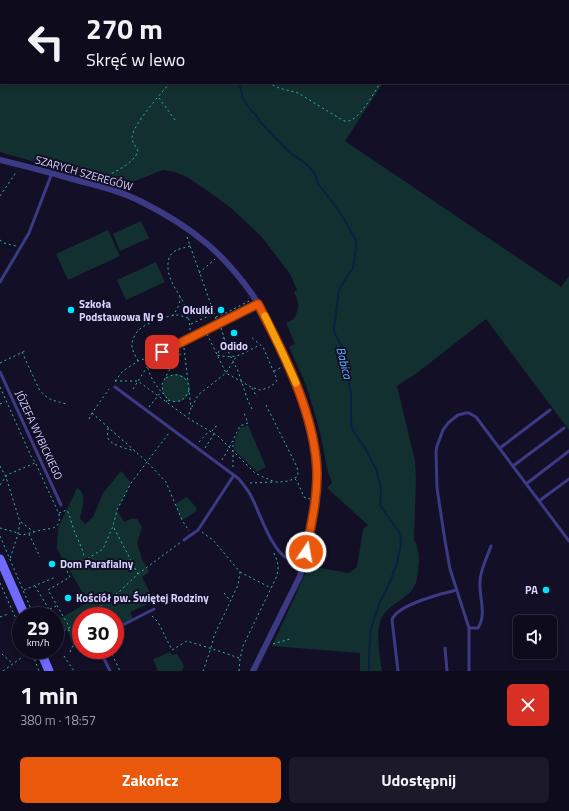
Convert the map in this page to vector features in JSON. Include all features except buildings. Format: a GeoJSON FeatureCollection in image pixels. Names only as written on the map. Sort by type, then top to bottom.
{"type":"FeatureCollection","features":[{"type":"Feature","properties":{"kind":"street","name":"SZARYCH SZEREGÓW"},"geometry":{"type":"LineString","coordinates":[[0,160],[52,173],[124,194],[142,202],[189,230],[206,242],[219,255],[252,294],[256,305],[282,352],[299,391],[313,441],[317,472],[316,503],[300,576],[253,671]]}},
{"type":"Feature","properties":{"kind":"street"},"geometry":{"type":"LineString","coordinates":[[0,559],[21,607]]}},
{"type":"Feature","properties":{"kind":"street"},"geometry":{"type":"LineString","coordinates":[[44,659],[49,671]]}},
{"type":"Feature","properties":{"kind":"lane"},"geometry":{"type":"LineString","coordinates":[[0,282],[29,233],[52,173]]}},
{"type":"Feature","properties":{"kind":"lane"},"geometry":{"type":"LineString","coordinates":[[152,357],[256,305]]}},
{"type":"Feature","properties":{"kind":"lane","name":"JÓZEFA WYBICKIEGO"},"geometry":{"type":"LineString","coordinates":[[0,372],[62,505]]}},
{"type":"Feature","properties":{"kind":"lane"},"geometry":{"type":"LineString","coordinates":[[114,386],[244,484],[251,495],[275,546],[288,560],[303,564]]}},
{"type":"Feature","properties":{"kind":"lane"},"geometry":{"type":"LineString","coordinates":[[500,448],[550,410]]}},
{"type":"Feature","properties":{"kind":"lane"},"geometry":{"type":"LineString","coordinates":[[469,671],[469,628],[450,569],[437,488],[437,446],[443,430],[448,423],[458,415],[466,413],[476,416],[569,541]]}},
{"type":"Feature","properties":{"kind":"lane"},"geometry":{"type":"LineString","coordinates":[[513,466],[564,428]]}},
{"type":"Feature","properties":{"kind":"lane"},"geometry":{"type":"LineString","coordinates":[[526,484],[569,451]]}},
{"type":"Feature","properties":{"kind":"lane"},"geometry":{"type":"LineString","coordinates":[[184,540],[198,530],[233,475]]}},
{"type":"Feature","properties":{"kind":"lane"},"geometry":{"type":"LineString","coordinates":[[539,501],[569,479]]}},
{"type":"Feature","properties":{"kind":"lane"},"geometry":{"type":"LineString","coordinates":[[469,628],[478,628],[483,618],[480,581],[491,546]]}},
{"type":"Feature","properties":{"kind":"lane"},"geometry":{"type":"LineString","coordinates":[[398,671],[392,620],[394,614],[427,598],[457,590]]}},
{"type":"Feature","properties":{"kind":"lane"},"geometry":{"type":"LineString","coordinates":[[124,624],[154,609]]}},
{"type":"Feature","properties":{"kind":"lane"},"geometry":{"type":"LineString","coordinates":[[446,648],[447,671]]}},
{"type":"Feature","properties":{"kind":"lane"},"geometry":{"type":"LineString","coordinates":[[104,659],[110,671]]}},
{"type":"Feature","properties":{"kind":"path"},"geometry":{"type":"LineString","coordinates":[[92,184],[118,170],[135,157],[138,151],[133,143],[132,135],[139,122],[169,84]]}},
{"type":"Feature","properties":{"kind":"path"},"geometry":{"type":"LineString","coordinates":[[270,84],[298,93],[339,118],[349,121],[354,119],[359,114],[379,84]]}},
{"type":"Feature","properties":{"kind":"path"},"geometry":{"type":"LineString","coordinates":[[158,97],[175,120]]}},
{"type":"Feature","properties":{"kind":"path"},"geometry":{"type":"LineString","coordinates":[[0,196],[18,169]]}},
{"type":"Feature","properties":{"kind":"path"},"geometry":{"type":"LineString","coordinates":[[186,234],[190,238]]}},
{"type":"Feature","properties":{"kind":"path"},"geometry":{"type":"LineString","coordinates":[[187,239],[215,317],[224,337],[226,348],[238,371],[252,409]]}},
{"type":"Feature","properties":{"kind":"path"},"geometry":{"type":"LineString","coordinates":[[0,240],[18,247]]}},
{"type":"Feature","properties":{"kind":"path"},"geometry":{"type":"LineString","coordinates":[[190,246],[175,251],[169,257],[168,262],[168,276],[184,304],[189,319],[190,338]]}},
{"type":"Feature","properties":{"kind":"path"},"geometry":{"type":"LineString","coordinates":[[200,273],[215,259],[214,258]]}},
{"type":"Feature","properties":{"kind":"path"},"geometry":{"type":"LineString","coordinates":[[172,316],[179,306],[180,297]]}},
{"type":"Feature","properties":{"kind":"path"},"geometry":{"type":"LineString","coordinates":[[215,317],[224,314],[250,300],[256,305]]}},
{"type":"Feature","properties":{"kind":"path"},"geometry":{"type":"LineString","coordinates":[[190,325],[214,313]]}},
{"type":"Feature","properties":{"kind":"path"},"geometry":{"type":"LineString","coordinates":[[138,361],[133,350],[132,342],[135,334],[139,330],[151,323],[172,316],[181,316],[189,319]]}},
{"type":"Feature","properties":{"kind":"path"},"geometry":{"type":"LineString","coordinates":[[206,330],[226,373],[241,382],[260,390],[272,386],[277,380],[263,347],[251,337]]}},
{"type":"Feature","properties":{"kind":"path"},"geometry":{"type":"LineString","coordinates":[[217,354],[221,341],[224,337]]}},
{"type":"Feature","properties":{"kind":"path"},"geometry":{"type":"LineString","coordinates":[[183,341],[191,408]]}},
{"type":"Feature","properties":{"kind":"path"},"geometry":{"type":"LineString","coordinates":[[188,418],[191,408],[198,395],[226,373],[232,361],[236,357],[261,345]]}},
{"type":"Feature","properties":{"kind":"path"},"geometry":{"type":"LineString","coordinates":[[0,363],[25,351]]}},
{"type":"Feature","properties":{"kind":"path"},"geometry":{"type":"LineString","coordinates":[[22,352],[39,389],[51,400],[66,404]]}},
{"type":"Feature","properties":{"kind":"path"},"geometry":{"type":"LineString","coordinates":[[165,396],[162,384],[177,356],[184,353]]}},
{"type":"Feature","properties":{"kind":"path"},"geometry":{"type":"LineString","coordinates":[[217,354],[236,357]]}},
{"type":"Feature","properties":{"kind":"path"},"geometry":{"type":"LineString","coordinates":[[114,386],[115,381],[123,371],[138,361],[152,357]]}},
{"type":"Feature","properties":{"kind":"path"},"geometry":{"type":"LineString","coordinates":[[146,358],[151,377],[161,392],[168,399],[176,402],[184,399],[187,396],[189,388]]}},
{"type":"Feature","properties":{"kind":"path"},"geometry":{"type":"LineString","coordinates":[[133,389],[147,366]]}},
{"type":"Feature","properties":{"kind":"path"},"geometry":{"type":"LineString","coordinates":[[274,371],[282,367]]}},
{"type":"Feature","properties":{"kind":"path"},"geometry":{"type":"LineString","coordinates":[[164,380],[175,374],[183,377],[188,384]]}},
{"type":"Feature","properties":{"kind":"path"},"geometry":{"type":"LineString","coordinates":[[115,381],[138,381],[188,418],[215,434],[255,473],[275,482]]}},
{"type":"Feature","properties":{"kind":"path"},"geometry":{"type":"LineString","coordinates":[[0,387],[59,514],[60,520],[58,525],[52,529],[23,535],[0,528]]}},
{"type":"Feature","properties":{"kind":"path"},"geometry":{"type":"LineString","coordinates":[[251,387],[257,397]]}},
{"type":"Feature","properties":{"kind":"path"},"geometry":{"type":"LineString","coordinates":[[89,419],[110,388]]}},
{"type":"Feature","properties":{"kind":"path"},"geometry":{"type":"LineString","coordinates":[[146,410],[161,392]]}},
{"type":"Feature","properties":{"kind":"path"},"geometry":{"type":"LineString","coordinates":[[0,404],[6,401]]}},
{"type":"Feature","properties":{"kind":"path"},"geometry":{"type":"LineString","coordinates":[[244,484],[258,482],[285,482],[297,477],[298,474],[297,467],[265,403]]}},
{"type":"Feature","properties":{"kind":"path"},"geometry":{"type":"LineString","coordinates":[[92,413],[147,462],[166,482],[182,520],[191,535]]}},
{"type":"Feature","properties":{"kind":"path"},"geometry":{"type":"LineString","coordinates":[[219,464],[230,448],[240,426],[248,422],[244,413]]}},
{"type":"Feature","properties":{"kind":"path"},"geometry":{"type":"LineString","coordinates":[[212,432],[215,427],[220,425]]}},
{"type":"Feature","properties":{"kind":"path"},"geometry":{"type":"LineString","coordinates":[[109,428],[107,437],[109,441],[136,452]]}},
{"type":"Feature","properties":{"kind":"path"},"geometry":{"type":"LineString","coordinates":[[195,446],[209,431]]}},
{"type":"Feature","properties":{"kind":"path"},"geometry":{"type":"LineString","coordinates":[[79,564],[103,549],[112,526],[116,510],[132,483],[169,432]]}},
{"type":"Feature","properties":{"kind":"path"},"geometry":{"type":"LineString","coordinates":[[202,452],[215,434]]}},
{"type":"Feature","properties":{"kind":"path"},"geometry":{"type":"LineString","coordinates":[[233,475],[234,440]]}},
{"type":"Feature","properties":{"kind":"path"},"geometry":{"type":"LineString","coordinates":[[0,485],[6,475],[35,462]]}},
{"type":"Feature","properties":{"kind":"path"},"geometry":{"type":"LineString","coordinates":[[0,466],[6,477],[20,522],[18,534],[10,559]]}},
{"type":"Feature","properties":{"kind":"path"},"geometry":{"type":"LineString","coordinates":[[295,478],[304,497],[310,499],[310,504]]}},
{"type":"Feature","properties":{"kind":"path"},"geometry":{"type":"LineString","coordinates":[[59,514],[67,510],[76,535],[84,551],[85,560]]}},
{"type":"Feature","properties":{"kind":"path"},"geometry":{"type":"LineString","coordinates":[[20,522],[34,532]]}},
{"type":"Feature","properties":{"kind":"path"},"geometry":{"type":"LineString","coordinates":[[112,526],[138,574]]}},
{"type":"Feature","properties":{"kind":"path"},"geometry":{"type":"LineString","coordinates":[[198,530],[214,540],[240,572],[272,588]]}},
{"type":"Feature","properties":{"kind":"path"},"geometry":{"type":"LineString","coordinates":[[29,534],[40,557]]}},
{"type":"Feature","properties":{"kind":"path"},"geometry":{"type":"LineString","coordinates":[[0,536],[31,607]]}},
{"type":"Feature","properties":{"kind":"path"},"geometry":{"type":"LineString","coordinates":[[100,607],[119,592],[138,574],[184,540]]}},
{"type":"Feature","properties":{"kind":"path"},"geometry":{"type":"LineString","coordinates":[[238,671],[243,646],[272,588],[279,569],[278,562],[272,550]]}},
{"type":"Feature","properties":{"kind":"path"},"geometry":{"type":"LineString","coordinates":[[64,631],[70,628],[48,590],[70,577],[67,571]]}},
{"type":"Feature","properties":{"kind":"path"},"geometry":{"type":"LineString","coordinates":[[203,671],[214,636],[238,585],[240,572]]}},
{"type":"Feature","properties":{"kind":"path"},"geometry":{"type":"LineString","coordinates":[[24,590],[56,577]]}},
{"type":"Feature","properties":{"kind":"path"},"geometry":{"type":"LineString","coordinates":[[0,583],[12,610]]}},
{"type":"Feature","properties":{"kind":"path"},"geometry":{"type":"LineString","coordinates":[[35,586],[47,607]]}},
{"type":"Feature","properties":{"kind":"path"},"geometry":{"type":"LineString","coordinates":[[224,593],[230,600]]}},
{"type":"Feature","properties":{"kind":"path"},"geometry":{"type":"LineString","coordinates":[[0,617],[8,614]]}},
{"type":"Feature","properties":{"kind":"path"},"geometry":{"type":"LineString","coordinates":[[150,615],[158,622],[172,650],[187,641],[240,659]]}},
{"type":"Feature","properties":{"kind":"path"},"geometry":{"type":"LineString","coordinates":[[67,629],[72,630]]}},
{"type":"Feature","properties":{"kind":"path"},"geometry":{"type":"LineString","coordinates":[[264,648],[290,639]]}},
{"type":"Feature","properties":{"kind":"path"},"geometry":{"type":"LineString","coordinates":[[70,652],[72,648]]}},
{"type":"Feature","properties":{"kind":"path"},"geometry":{"type":"LineString","coordinates":[[2,654],[13,664]]}},
{"type":"Feature","properties":{"kind":"path"},"geometry":{"type":"LineString","coordinates":[[64,656],[74,671]]}},
{"type":"Feature","properties":{"kind":"path"},"geometry":{"type":"LineString","coordinates":[[3,671],[20,659]]}},
{"type":"Feature","properties":{"kind":"path"},"geometry":{"type":"LineString","coordinates":[[34,659],[39,671]]}},
{"type":"Feature","properties":{"kind":"path"},"geometry":{"type":"LineString","coordinates":[[114,659],[120,671]]}},
{"type":"Feature","properties":{"kind":"green space"},"geometry":{"type":"Polygon","coordinates":[[[0,84],[382,84],[345,141],[561,287],[569,276],[569,430],[486,319],[417,373],[397,386],[415,461],[416,479],[414,539],[419,553],[419,561],[416,583],[411,592],[387,610],[380,622],[378,640],[382,671],[360,671],[360,653],[272,646],[308,566],[349,573],[357,567],[363,529],[368,525],[327,488],[332,483],[327,469],[321,436],[306,385],[289,347],[295,344],[286,323],[294,319],[298,306],[294,292],[297,290],[290,274],[262,237],[231,208],[187,177],[175,172],[163,170],[119,186],[0,152],[0,84]]]}},
{"type":"Feature","properties":{"kind":"green space"},"geometry":{"type":"Polygon","coordinates":[[[141,221],[149,238],[120,251],[113,234],[141,221]]]}},
{"type":"Feature","properties":{"kind":"green space"},"geometry":{"type":"Polygon","coordinates":[[[108,230],[120,256],[68,280],[56,254],[108,230]]]}},
{"type":"Feature","properties":{"kind":"green space"},"geometry":{"type":"Polygon","coordinates":[[[156,262],[165,282],[126,300],[117,280],[156,262]]]}},
{"type":"Feature","properties":{"kind":"green space"},"geometry":{"type":"Polygon","coordinates":[[[176,374],[186,378],[190,388],[186,398],[176,402],[166,398],[162,388],[166,378],[176,374]]]}},
{"type":"Feature","properties":{"kind":"green space"},"geometry":{"type":"Polygon","coordinates":[[[248,425],[266,467],[257,472],[234,450],[235,439],[240,428],[248,425]]]}},
{"type":"Feature","properties":{"kind":"green space"},"geometry":{"type":"Polygon","coordinates":[[[121,471],[131,483],[117,510],[124,522],[130,519],[137,519],[142,527],[137,543],[142,559],[149,572],[142,577],[154,601],[130,612],[133,619],[124,624],[124,607],[80,607],[88,602],[57,549],[58,528],[77,488],[83,497],[83,506],[80,518],[85,524],[93,517],[103,493],[121,471]]]}},
{"type":"Feature","properties":{"kind":"green space"},"geometry":{"type":"Polygon","coordinates":[[[187,497],[196,507],[197,511],[182,520],[175,504],[187,497]]]}},
{"type":"Feature","properties":{"kind":"green space"},"geometry":{"type":"Polygon","coordinates":[[[72,612],[72,643],[67,629],[64,631],[64,616],[72,612]]]}},
{"type":"Feature","properties":{"kind":"green space"},"geometry":{"type":"Polygon","coordinates":[[[170,652],[172,655],[177,654],[184,666],[182,671],[158,671],[153,659],[170,652]]]}},
{"type":"Feature","properties":{"kind":"waterway","name":"Babica"},"geometry":{"type":"LineString","coordinates":[[239,84],[243,99],[262,124],[289,152],[305,163],[313,171],[317,178],[317,182],[339,211],[356,240],[353,268],[339,289],[334,329],[342,347],[351,394],[352,429],[365,448],[376,469],[381,488],[380,505],[399,532],[401,540],[397,563],[380,602],[371,629],[369,671]]}},
{"type":"Feature","properties":{"kind":"slow traffic"},"geometry":{"type":"LineString","coordinates":[[265,316],[296,383]]}},
{"type":"Feature","properties":{"kind":"place","name":"Szkoła Podstawowa Nr 9"},"geometry":{"type":"Point","coordinates":[71,310]}},
{"type":"Feature","properties":{"kind":"place","name":"Okulki"},"geometry":{"type":"Point","coordinates":[221,310]}},
{"type":"Feature","properties":{"kind":"place","name":"Odido"},"geometry":{"type":"Point","coordinates":[234,333]}},
{"type":"Feature","properties":{"kind":"place","name":"Dom Parafialny"},"geometry":{"type":"Point","coordinates":[52,564]}},
{"type":"Feature","properties":{"kind":"place","name":"PA"},"geometry":{"type":"Point","coordinates":[546,590]}},
{"type":"Feature","properties":{"kind":"place","name":"Kościół pw. Świętej Rodziny"},"geometry":{"type":"Point","coordinates":[68,598]}},
{"type":"Feature","properties":{"kind":"route"},"geometry":{"type":"LineString","coordinates":[[162,352],[258,304],[282,352],[299,391],[313,441],[317,472],[316,503],[306,552]]}}]}
